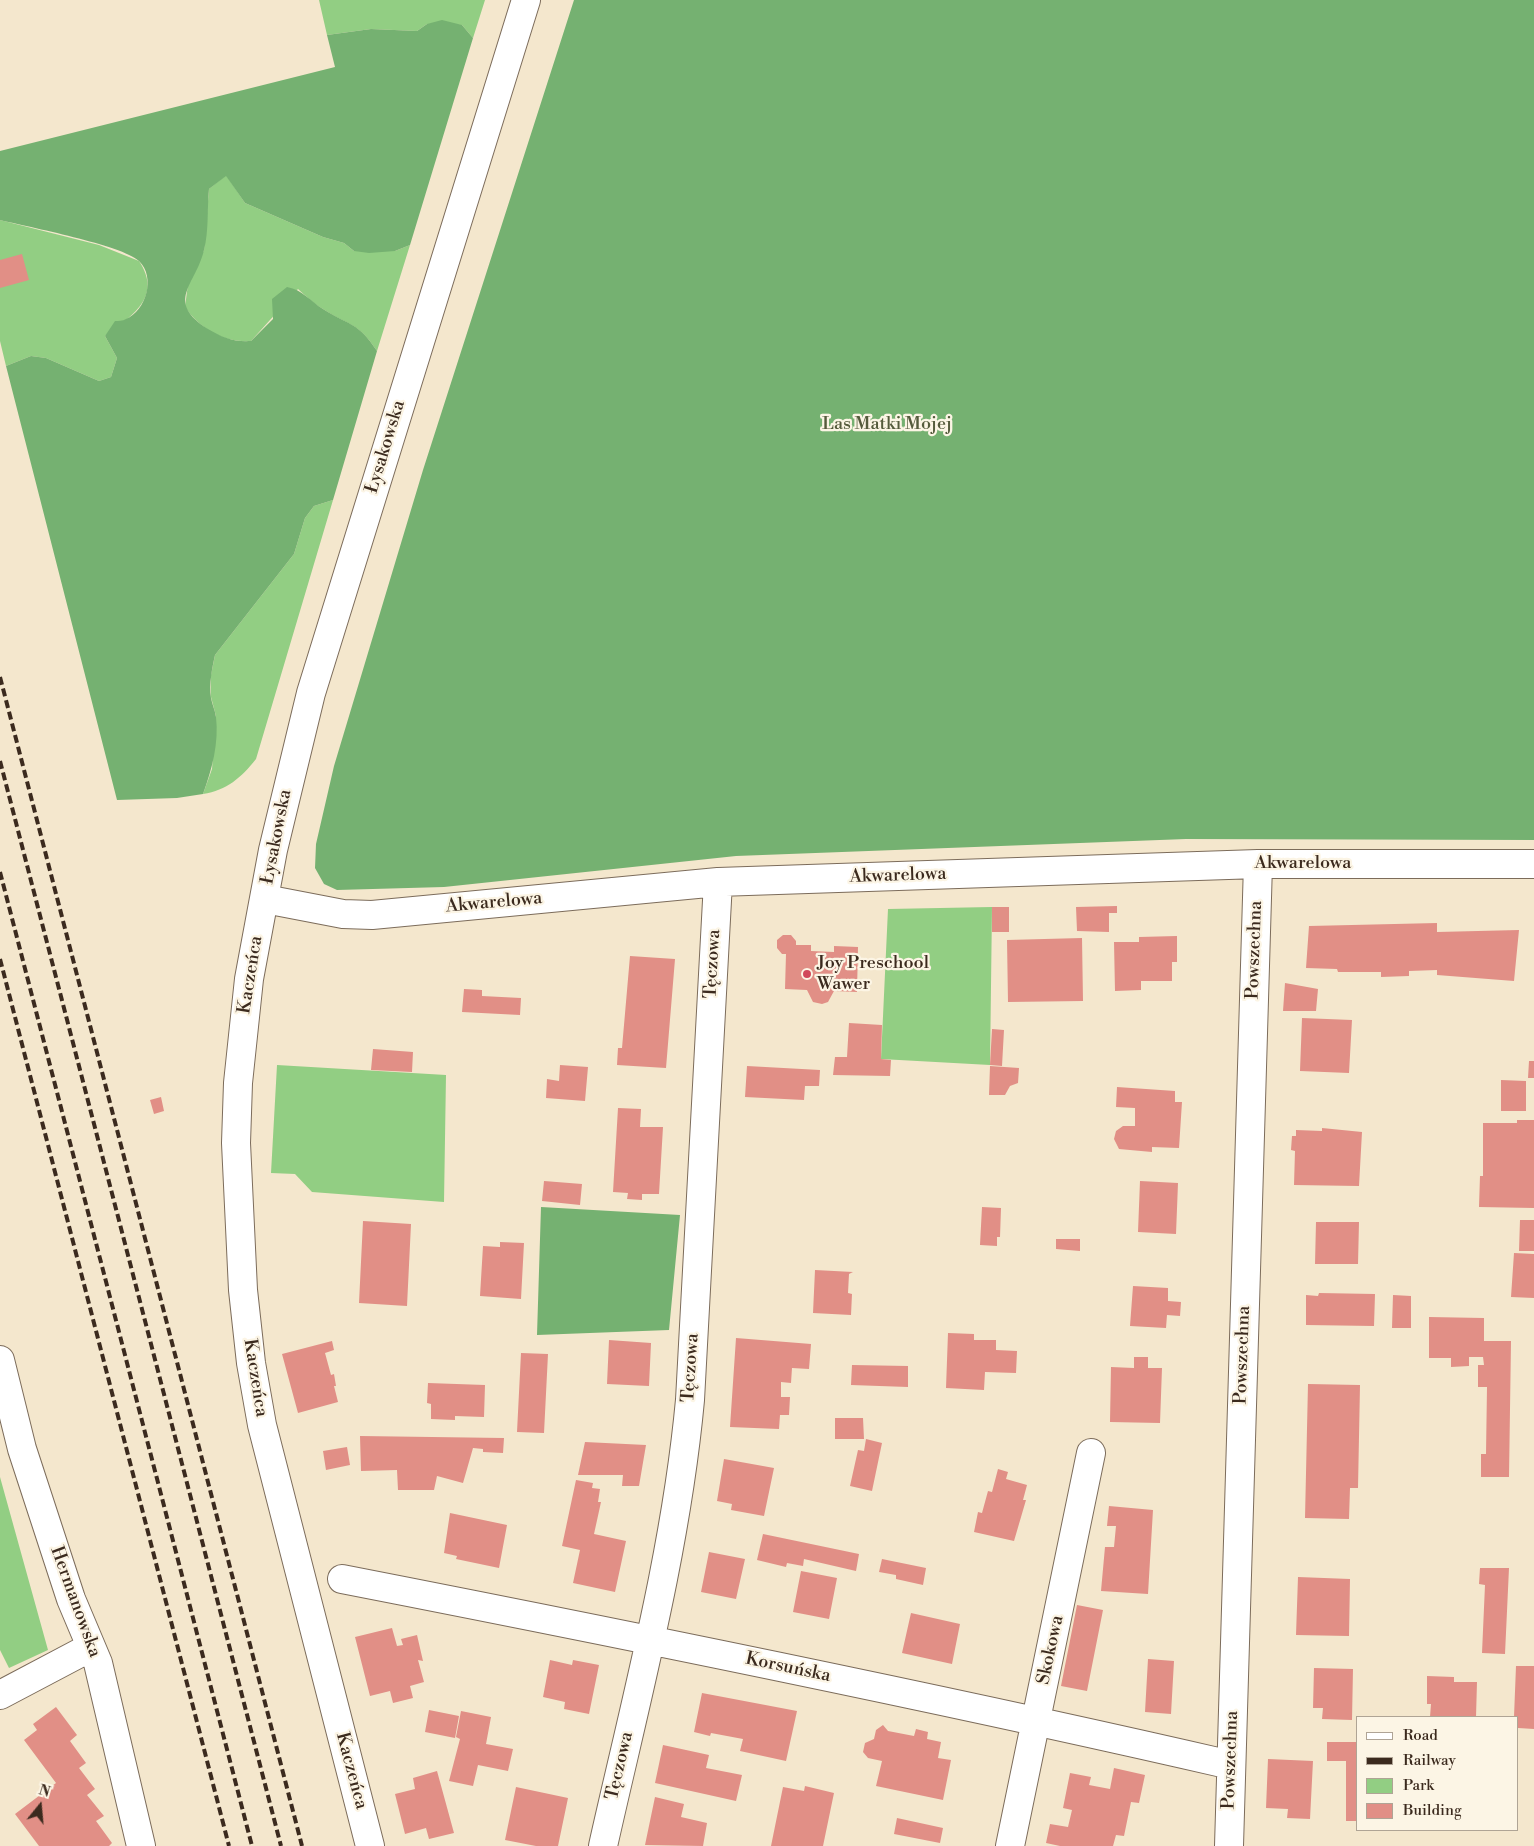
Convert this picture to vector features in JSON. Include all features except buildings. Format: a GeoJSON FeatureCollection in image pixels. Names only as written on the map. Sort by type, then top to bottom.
{"type":"FeatureCollection","features":[{"type":"Feature","properties":{"kind":"street","name":"Łysakowska"},"geometry":{"type":"LineString","coordinates":[[265,899],[288,782],[311,693],[526,0]]}},
{"type":"Feature","properties":{"kind":"street","name":"Akwarelowa"},"geometry":{"type":"LineString","coordinates":[[265,899],[343,914],[372,915],[718,882],[1258,864],[1534,864]]}},
{"type":"Feature","properties":{"kind":"street","name":"Powszechna"},"geometry":{"type":"LineString","coordinates":[[1229,1846],[1258,864]]}},
{"type":"Feature","properties":{"kind":"street","name":"Tęczowa"},"geometry":{"type":"LineString","coordinates":[[603,1846],[679,1498],[685,1449],[718,882]]}},
{"type":"Feature","properties":{"kind":"street","name":"Kaczeńca"},"geometry":{"type":"LineString","coordinates":[[265,899],[249,979],[238,1083],[236,1143],[243,1290],[251,1363],[276,1489],[370,1846]]}},
{"type":"Feature","properties":{"kind":"street","name":"Hermanowska"},"geometry":{"type":"LineString","coordinates":[[0,1360],[22,1449],[71,1599],[98,1663],[141,1846]]}},
{"type":"Feature","properties":{"kind":"street","name":"Skokowa"},"geometry":{"type":"LineString","coordinates":[[1010,1846],[1091,1453]]}},
{"type":"Feature","properties":{"kind":"street","name":"Korsuńska"},"geometry":{"type":"LineString","coordinates":[[342,1579],[649,1639],[1037,1720],[1231,1765]]}},
{"type":"Feature","properties":{"kind":"street"},"geometry":{"type":"LineString","coordinates":[[0,1695],[91,1647]]}},
{"type":"Feature","properties":{"kind":"green space"},"geometry":{"type":"Polygon","coordinates":[[[319,0],[485,0],[473,38],[462,25],[427,24],[417,31],[371,29],[327,35],[319,0]]]}},
{"type":"Feature","properties":{"kind":"green space","name":"Las Matki Mojej"},"geometry":{"type":"Polygon","coordinates":[[[574,0],[1534,0],[1534,840],[1186,839],[736,856],[444,887],[337,890],[324,884],[315,868],[316,844],[334,766],[423,470],[574,0]]]}},
{"type":"Feature","properties":{"kind":"green space"},"geometry":{"type":"Polygon","coordinates":[[[442,20],[462,25],[473,38],[410,245],[395,251],[369,253],[354,251],[344,243],[323,237],[245,203],[226,176],[209,189],[206,243],[185,301],[188,310],[195,319],[208,329],[224,337],[239,341],[251,341],[273,319],[272,299],[287,287],[293,288],[323,309],[359,329],[377,351],[333,500],[314,506],[305,518],[294,554],[215,655],[210,687],[216,717],[216,746],[203,794],[177,798],[117,800],[6,366],[31,356],[46,358],[99,381],[111,377],[117,358],[105,336],[115,321],[125,320],[139,309],[146,293],[147,276],[139,261],[114,249],[74,237],[0,220],[0,151],[335,67],[327,35],[371,29],[417,31],[427,24],[442,20]]]}},
{"type":"Feature","properties":{"kind":"green space"},"geometry":{"type":"Polygon","coordinates":[[[226,175],[245,203],[323,237],[344,243],[354,251],[395,251],[410,245],[377,351],[358,329],[320,307],[298,289],[251,341],[231,340],[222,337],[205,328],[191,315],[185,307],[188,284],[204,250],[209,189],[226,175]]]}},
{"type":"Feature","properties":{"kind":"green space"},"geometry":{"type":"Polygon","coordinates":[[[0,220],[99,245],[139,261],[146,274],[148,285],[146,295],[134,313],[105,336],[117,358],[111,377],[99,381],[46,358],[31,356],[6,366],[0,341],[0,220]]]}},
{"type":"Feature","properties":{"kind":"green space"},"geometry":{"type":"Polygon","coordinates":[[[333,500],[256,759],[233,782],[219,790],[203,794],[212,769],[216,716],[211,697],[211,675],[215,655],[294,554],[305,518],[314,506],[333,500]]]}},
{"type":"Feature","properties":{"kind":"green space"},"geometry":{"type":"Polygon","coordinates":[[[992,907],[990,1065],[881,1059],[888,909],[992,907]]]}},
{"type":"Feature","properties":{"kind":"green space"},"geometry":{"type":"Polygon","coordinates":[[[277,1065],[446,1075],[444,1202],[312,1192],[295,1174],[271,1173],[277,1065]]]}},
{"type":"Feature","properties":{"kind":"green space"},"geometry":{"type":"Polygon","coordinates":[[[541,1207],[680,1215],[669,1330],[537,1335],[541,1207]]]}},
{"type":"Feature","properties":{"kind":"green space"},"geometry":{"type":"Polygon","coordinates":[[[0,1477],[48,1650],[9,1668],[0,1650],[0,1477]]]}},
{"type":"Feature","properties":{"kind":"railway"},"geometry":{"type":"LineString","coordinates":[[0,677],[302,1846]]}},
{"type":"Feature","properties":{"kind":"railway"},"geometry":{"type":"LineString","coordinates":[[0,761],[281,1846]]}},
{"type":"Feature","properties":{"kind":"railway"},"geometry":{"type":"LineString","coordinates":[[0,872],[252,1846]]}},
{"type":"Feature","properties":{"kind":"railway"},"geometry":{"type":"LineString","coordinates":[[0,959],[229,1846]]}},
{"type":"Feature","properties":{"kind":"place","name":"Joy Preschool Wawer"},"geometry":{"type":"Point","coordinates":[807,974]}}]}
